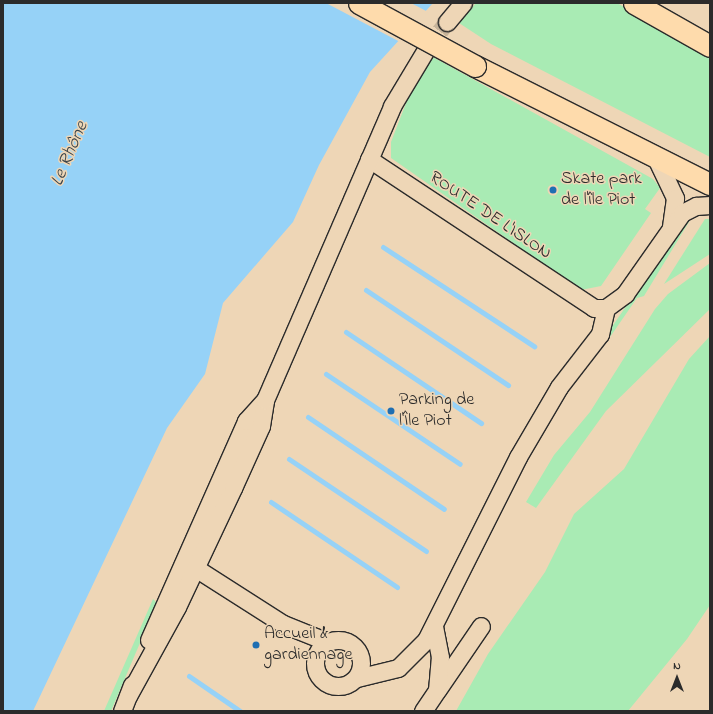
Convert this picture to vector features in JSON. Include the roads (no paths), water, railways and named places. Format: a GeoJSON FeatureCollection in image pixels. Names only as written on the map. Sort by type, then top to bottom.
{"type":"FeatureCollection","features":[{"type":"Feature","properties":{"kind":"main road"},"geometry":{"type":"LineString","coordinates":[[359,3],[475,66],[710,184]]}},
{"type":"Feature","properties":{"kind":"main road"},"geometry":{"type":"LineString","coordinates":[[634,3],[710,46]]}},
{"type":"Feature","properties":{"kind":"street"},"geometry":{"type":"LineString","coordinates":[[448,22],[463,3]]}},
{"type":"Feature","properties":{"kind":"street"},"geometry":{"type":"LineString","coordinates":[[125,704],[189,564],[261,426],[265,400],[392,106],[425,51]]}},
{"type":"Feature","properties":{"kind":"street"},"geometry":{"type":"LineString","coordinates":[[655,156],[674,198],[670,227]]}},
{"type":"Feature","properties":{"kind":"street","name":"ROUTE DE L'ISLON"},"geometry":{"type":"LineString","coordinates":[[369,159],[584,303],[606,308]]}},
{"type":"Feature","properties":{"kind":"street"},"geometry":{"type":"LineString","coordinates":[[283,624],[315,661],[318,675],[329,685],[344,686],[356,678],[398,668],[418,650],[434,627],[518,457],[559,387],[600,334],[606,308],[624,294],[670,227],[682,213],[696,206],[710,205]]}},
{"type":"Feature","properties":{"kind":"street"},"geometry":{"type":"LineString","coordinates":[[189,564],[283,624],[328,642],[344,640],[357,649],[362,663],[356,678]]}},
{"type":"Feature","properties":{"kind":"street"},"geometry":{"type":"LineString","coordinates":[[423,711],[481,626]]}},
{"type":"Feature","properties":{"kind":"street"},"geometry":{"type":"LineString","coordinates":[[434,627],[440,657],[437,690]]}},
{"type":"Feature","properties":{"kind":"street"},"geometry":{"type":"LineString","coordinates":[[315,661],[328,642]]}},
{"type":"Feature","properties":{"kind":"water","name":"Le Rhône"},"geometry":{"type":"Polygon","coordinates":[[[3,3],[433,3],[370,72],[319,165],[293,222],[223,303],[205,374],[167,428],[33,711],[3,711],[3,3]]]}},
{"type":"Feature","properties":{"kind":"waterway"},"geometry":{"type":"LineString","coordinates":[[383,247],[534,346]]}},
{"type":"Feature","properties":{"kind":"waterway"},"geometry":{"type":"LineString","coordinates":[[366,290],[508,385]]}},
{"type":"Feature","properties":{"kind":"waterway"},"geometry":{"type":"LineString","coordinates":[[346,332],[481,423]]}},
{"type":"Feature","properties":{"kind":"waterway"},"geometry":{"type":"LineString","coordinates":[[326,374],[460,464]]}},
{"type":"Feature","properties":{"kind":"waterway"},"geometry":{"type":"LineString","coordinates":[[308,417],[444,509]]}},
{"type":"Feature","properties":{"kind":"waterway"},"geometry":{"type":"LineString","coordinates":[[289,459],[426,551]]}},
{"type":"Feature","properties":{"kind":"waterway"},"geometry":{"type":"LineString","coordinates":[[271,502],[397,587]]}},
{"type":"Feature","properties":{"kind":"waterway"},"geometry":{"type":"LineString","coordinates":[[189,676],[240,711]]}},
{"type":"Feature","properties":{"kind":"tunnel"},"geometry":{"type":"LineString","coordinates":[[425,51],[447,22]]}},
{"type":"Feature","properties":{"kind":"place","name":"Skate park de l'île Piot"},"geometry":{"type":"Point","coordinates":[553,190]}},
{"type":"Feature","properties":{"kind":"place","name":"Parking de l'Île Piot"},"geometry":{"type":"Point","coordinates":[391,411]}},
{"type":"Feature","properties":{"kind":"place","name":"Accueil & gardiennage"},"geometry":{"type":"Point","coordinates":[256,645]}}]}
